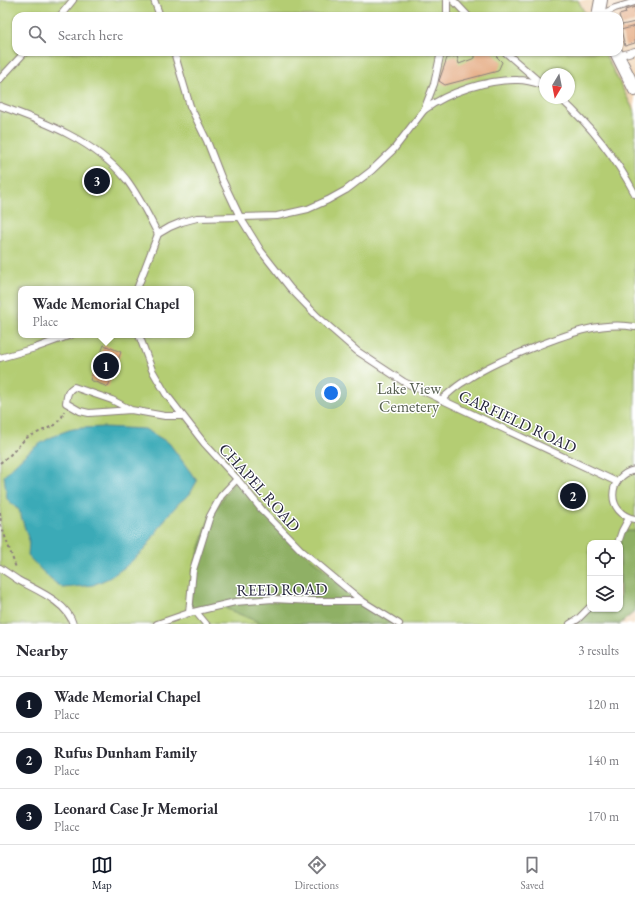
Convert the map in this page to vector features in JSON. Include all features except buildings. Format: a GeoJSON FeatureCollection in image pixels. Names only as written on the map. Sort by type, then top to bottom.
{"type":"FeatureCollection","features":[{"type":"Feature","properties":{"kind":"street"},"geometry":{"type":"LineString","coordinates":[[599,12],[601,0]]}},
{"type":"Feature","properties":{"kind":"street"},"geometry":{"type":"LineString","coordinates":[[618,56],[635,90]]}},
{"type":"Feature","properties":{"kind":"lane"},"geometry":{"type":"LineString","coordinates":[[63,12],[73,0]]}},
{"type":"Feature","properties":{"kind":"lane"},"geometry":{"type":"LineString","coordinates":[[154,0],[158,12]]}},
{"type":"Feature","properties":{"kind":"lane"},"geometry":{"type":"LineString","coordinates":[[447,0],[447,12]]}},
{"type":"Feature","properties":{"kind":"lane"},"geometry":{"type":"LineString","coordinates":[[453,0],[464,12]]}},
{"type":"Feature","properties":{"kind":"lane"},"geometry":{"type":"LineString","coordinates":[[606,12],[635,2]]}},
{"type":"Feature","properties":{"kind":"lane"},"geometry":{"type":"LineString","coordinates":[[623,53],[635,51]]}},
{"type":"Feature","properties":{"kind":"lane"},"geometry":{"type":"LineString","coordinates":[[0,79],[21,56]]}},
{"type":"Feature","properties":{"kind":"lane","name":"GARFIELD ROAD"},"geometry":{"type":"LineString","coordinates":[[175,56],[190,106],[207,141],[221,178],[240,217],[261,251],[290,288],[317,316],[357,351],[404,382],[617,482]]}},
{"type":"Feature","properties":{"kind":"lane"},"geometry":{"type":"LineString","coordinates":[[424,110],[434,84],[440,56]]}},
{"type":"Feature","properties":{"kind":"lane"},"geometry":{"type":"LineString","coordinates":[[510,56],[539,81]]}},
{"type":"Feature","properties":{"kind":"lane"},"geometry":{"type":"LineString","coordinates":[[138,286],[158,234],[182,222],[197,218],[277,216],[308,209],[346,190],[371,171],[394,149],[424,110],[433,103],[473,87],[491,83],[518,80],[530,81],[539,84]]}},
{"type":"Feature","properties":{"kind":"lane"},"geometry":{"type":"LineString","coordinates":[[566,104],[588,125],[602,143],[624,173],[635,194]]}},
{"type":"Feature","properties":{"kind":"lane"},"geometry":{"type":"LineString","coordinates":[[0,106],[53,127],[84,142],[110,162],[126,179],[139,198],[158,234]]}},
{"type":"Feature","properties":{"kind":"lane"},"geometry":{"type":"LineString","coordinates":[[441,400],[463,382],[492,365],[513,355],[550,341],[583,330],[605,326],[635,327]]}},
{"type":"Feature","properties":{"kind":"lane"},"geometry":{"type":"LineString","coordinates":[[0,358],[63,338]]}},
{"type":"Feature","properties":{"kind":"lane","name":"CHAPEL ROAD"},"geometry":{"type":"LineString","coordinates":[[140,338],[152,370],[166,394],[204,443],[262,510],[302,551],[362,601],[399,624]]}},
{"type":"Feature","properties":{"kind":"lane"},"geometry":{"type":"LineString","coordinates":[[131,410],[112,400],[74,387],[70,389],[66,403],[80,411],[89,413],[131,410],[165,416],[182,416]]}},
{"type":"Feature","properties":{"kind":"lane"},"geometry":{"type":"LineString","coordinates":[[619,540],[622,531],[632,518],[618,509],[614,502],[614,487],[623,475],[635,470]]}},
{"type":"Feature","properties":{"kind":"lane"},"geometry":{"type":"LineString","coordinates":[[206,624],[192,613],[193,570],[210,516],[222,496],[236,479]]}},
{"type":"Feature","properties":{"kind":"lane"},"geometry":{"type":"LineString","coordinates":[[0,568],[58,603],[72,619],[73,624]]}},
{"type":"Feature","properties":{"kind":"lane","name":"REED ROAD"},"geometry":{"type":"LineString","coordinates":[[157,624],[235,602],[273,599],[362,601]]}},
{"type":"Feature","properties":{"kind":"lane"},"geometry":{"type":"LineString","coordinates":[[570,624],[578,619],[587,610]]}},
{"type":"Feature","properties":{"kind":"path"},"geometry":{"type":"LineString","coordinates":[[0,463],[26,438],[55,425],[62,417],[66,403]]}},
{"type":"Feature","properties":{"kind":"path"},"geometry":{"type":"LineString","coordinates":[[0,512],[1,525],[21,582]]}},
{"type":"Feature","properties":{"kind":"green space","name":"Lake View Cemetery"},"geometry":{"type":"Polygon","coordinates":[[[0,0],[578,0],[584,12],[12,12],[12,56],[606,56],[635,113],[635,611],[620,624],[0,624],[0,0]]]}},
{"type":"Feature","properties":{"kind":"green space"},"geometry":{"type":"Polygon","coordinates":[[[237,479],[302,551],[362,601],[399,624],[263,624],[220,606],[189,613],[193,570],[210,516],[237,479]]]}},
{"type":"Feature","properties":{"kind":"green space"},"geometry":{"type":"Polygon","coordinates":[[[622,531],[635,531],[635,611],[620,624],[570,624],[587,611],[623,612],[623,540],[620,540],[622,531]]]}},
{"type":"Feature","properties":{"kind":"water"},"geometry":{"type":"Polygon","coordinates":[[[103,427],[145,429],[169,443],[197,481],[190,494],[168,515],[145,549],[125,567],[109,578],[93,585],[63,588],[50,579],[28,556],[29,541],[19,510],[7,499],[4,476],[33,448],[50,438],[73,429],[103,427]]]}},
{"type":"Feature","properties":{"kind":"place","name":"Leonard Case Jr Memorial"},"geometry":{"type":"Point","coordinates":[97,181]}},
{"type":"Feature","properties":{"kind":"place","name":"Wade Memorial Chapel"},"geometry":{"type":"Point","coordinates":[106,366]}},
{"type":"Feature","properties":{"kind":"place","name":"Rufus Dunham Family"},"geometry":{"type":"Point","coordinates":[573,496]}}]}
